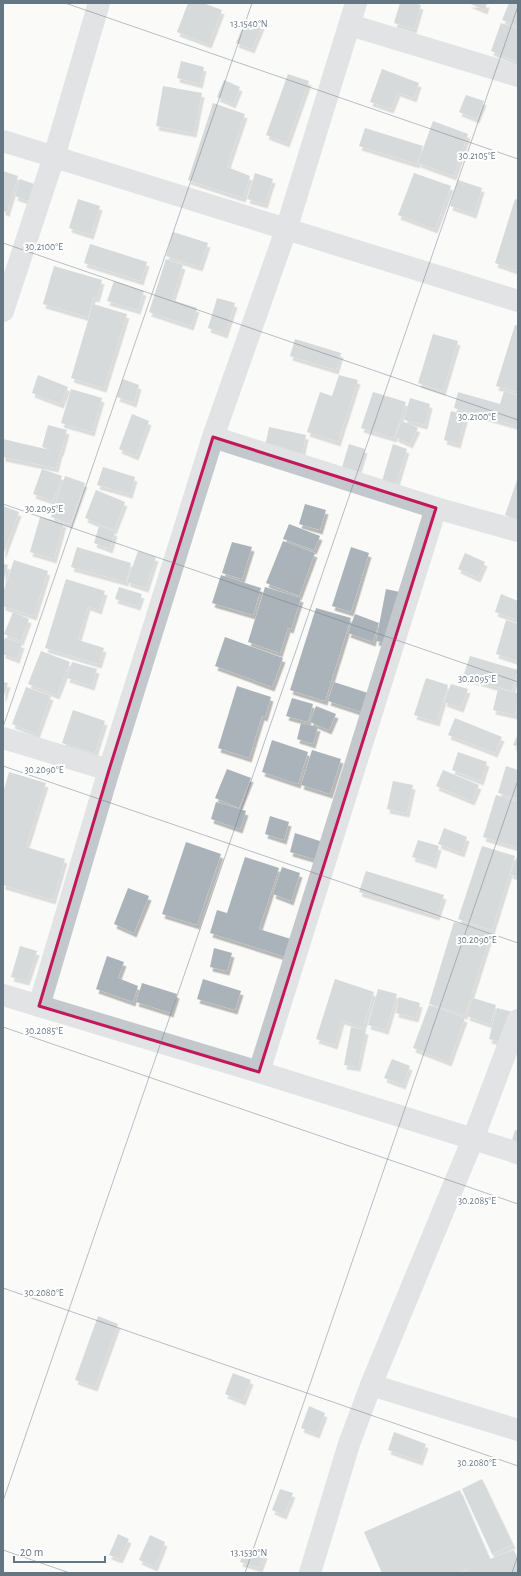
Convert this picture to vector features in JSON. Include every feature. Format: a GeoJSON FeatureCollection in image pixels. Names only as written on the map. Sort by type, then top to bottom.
{"type":"FeatureCollection","features":[{"type":"Feature","properties":{"kind":"street"},"geometry":{"type":"LineString","coordinates":[[3,311],[54,157],[99,3]]}},
{"type":"Feature","properties":{"kind":"street"},"geometry":{"type":"LineString","coordinates":[[39,1006],[109,770],[213,437],[286,230],[356,3]]}},
{"type":"Feature","properties":{"kind":"street"},"geometry":{"type":"LineString","coordinates":[[350,25],[518,76]]}},
{"type":"Feature","properties":{"kind":"street"},"geometry":{"type":"LineString","coordinates":[[3,142],[518,301]]}},
{"type":"Feature","properties":{"kind":"street"},"geometry":{"type":"LineString","coordinates":[[213,437],[436,508],[518,531]]}},
{"type":"Feature","properties":{"kind":"street"},"geometry":{"type":"LineString","coordinates":[[259,1072],[436,508]]}},
{"type":"Feature","properties":{"kind":"street"},"geometry":{"type":"LineString","coordinates":[[3,738],[109,770]]}},
{"type":"Feature","properties":{"kind":"street"},"geometry":{"type":"LineString","coordinates":[[3,995],[259,1072],[518,1153]]}},
{"type":"Feature","properties":{"kind":"street"},"geometry":{"type":"LineString","coordinates":[[310,1573],[349,1444],[371,1385],[473,1139],[518,1020]]}},
{"type":"Feature","properties":{"kind":"street"},"geometry":{"type":"LineString","coordinates":[[371,1385],[518,1430]]}},
{"type":"Feature","properties":{"kind":"highlighted area"},"geometry":{"type":"Polygon","coordinates":[[[213,437],[436,508],[259,1072],[39,1006],[109,770],[213,437]]]}},
{"type":"Feature","properties":{"kind":"building"},"geometry":{"type":"Polygon","coordinates":[[[188,3],[203,3],[222,10],[209,44],[177,32],[188,3]]]}},
{"type":"Feature","properties":{"kind":"building"},"geometry":{"type":"Polygon","coordinates":[[[400,3],[413,3],[421,5],[414,29],[394,23],[400,3]]]}},
{"type":"Feature","properties":{"kind":"building"},"geometry":{"type":"Polygon","coordinates":[[[468,3],[487,3],[485,10],[468,3]]]}},
{"type":"Feature","properties":{"kind":"building"},"geometry":{"type":"Polygon","coordinates":[[[509,3],[518,3],[518,26],[502,20],[509,3]]]}},
{"type":"Feature","properties":{"kind":"building"},"geometry":{"type":"Polygon","coordinates":[[[246,19],[262,25],[252,49],[236,43],[246,19]]]}},
{"type":"Feature","properties":{"kind":"building"},"geometry":{"type":"Polygon","coordinates":[[[501,23],[518,29],[518,62],[491,51],[501,23]]]}},
{"type":"Feature","properties":{"kind":"building"},"geometry":{"type":"Polygon","coordinates":[[[181,61],[204,67],[200,84],[177,78],[181,61]]]}},
{"type":"Feature","properties":{"kind":"building"},"geometry":{"type":"Polygon","coordinates":[[[382,69],[419,83],[414,98],[398,92],[391,109],[370,102],[382,69]]]}},
{"type":"Feature","properties":{"kind":"building"},"geometry":{"type":"Polygon","coordinates":[[[288,74],[309,81],[287,143],[266,135],[288,74]]]}},
{"type":"Feature","properties":{"kind":"building"},"geometry":{"type":"Polygon","coordinates":[[[224,80],[240,87],[233,104],[217,97],[224,80]]]}},
{"type":"Feature","properties":{"kind":"building"},"geometry":{"type":"Polygon","coordinates":[[[163,86],[202,93],[194,133],[156,126],[163,86]]]}},
{"type":"Feature","properties":{"kind":"building"},"geometry":{"type":"Polygon","coordinates":[[[466,95],[484,101],[477,119],[459,112],[466,95]]]}},
{"type":"Feature","properties":{"kind":"building"},"geometry":{"type":"Polygon","coordinates":[[[213,103],[245,114],[227,167],[250,176],[243,198],[188,180],[213,103]]]}},
{"type":"Feature","properties":{"kind":"building"},"geometry":{"type":"Polygon","coordinates":[[[433,121],[468,134],[454,176],[418,163],[433,121]]]}},
{"type":"Feature","properties":{"kind":"building"},"geometry":{"type":"Polygon","coordinates":[[[365,128],[423,146],[417,164],[359,146],[365,128]]]}},
{"type":"Feature","properties":{"kind":"building"},"geometry":{"type":"Polygon","coordinates":[[[3,171],[18,176],[7,212],[3,211],[3,171]]]}},
{"type":"Feature","properties":{"kind":"building"},"geometry":{"type":"Polygon","coordinates":[[[255,173],[273,179],[265,204],[247,199],[255,173]]]}},
{"type":"Feature","properties":{"kind":"building"},"geometry":{"type":"Polygon","coordinates":[[[414,173],[451,186],[435,229],[398,215],[414,173]]]}},
{"type":"Feature","properties":{"kind":"building"},"geometry":{"type":"Polygon","coordinates":[[[20,179],[37,185],[31,202],[15,196],[20,179]]]}},
{"type":"Feature","properties":{"kind":"building"},"geometry":{"type":"Polygon","coordinates":[[[458,180],[482,188],[474,214],[450,206],[458,180]]]}},
{"type":"Feature","properties":{"kind":"building"},"geometry":{"type":"Polygon","coordinates":[[[78,199],[100,206],[91,235],[69,228],[78,199]]]}},
{"type":"Feature","properties":{"kind":"building"},"geometry":{"type":"Polygon","coordinates":[[[515,199],[518,200],[518,271],[495,263],[515,199]]]}},
{"type":"Feature","properties":{"kind":"building"},"geometry":{"type":"Polygon","coordinates":[[[173,232],[208,243],[200,267],[166,256],[173,232]]]}},
{"type":"Feature","properties":{"kind":"building"},"geometry":{"type":"Polygon","coordinates":[[[90,244],[147,262],[141,281],[84,263],[90,244]]]}},
{"type":"Feature","properties":{"kind":"building"},"geometry":{"type":"Polygon","coordinates":[[[166,259],[183,265],[172,300],[197,308],[191,326],[149,312],[166,259]]]}},
{"type":"Feature","properties":{"kind":"building"},"geometry":{"type":"Polygon","coordinates":[[[54,266],[102,280],[97,298],[93,297],[88,317],[43,304],[54,266]]]}},
{"type":"Feature","properties":{"kind":"building"},"geometry":{"type":"Polygon","coordinates":[[[114,281],[144,291],[138,310],[107,301],[114,281]]]}},
{"type":"Feature","properties":{"kind":"building"},"geometry":{"type":"Polygon","coordinates":[[[217,298],[235,303],[225,334],[208,328],[217,298]]]}},
{"type":"Feature","properties":{"kind":"building"},"geometry":{"type":"Polygon","coordinates":[[[93,304],[127,314],[104,388],[71,378],[93,304]]]}},
{"type":"Feature","properties":{"kind":"building"},"geometry":{"type":"Polygon","coordinates":[[[515,325],[518,326],[518,392],[496,386],[515,325]]]}},
{"type":"Feature","properties":{"kind":"building"},"geometry":{"type":"Polygon","coordinates":[[[433,334],[458,341],[443,391],[418,383],[433,334]]]}},
{"type":"Feature","properties":{"kind":"building"},"geometry":{"type":"Polygon","coordinates":[[[295,339],[341,353],[336,370],[290,356],[295,339]]]}},
{"type":"Feature","properties":{"kind":"building"},"geometry":{"type":"Polygon","coordinates":[[[38,375],[68,387],[61,404],[32,393],[38,375]]]}},
{"type":"Feature","properties":{"kind":"building"},"geometry":{"type":"Polygon","coordinates":[[[339,375],[358,380],[338,442],[307,432],[320,392],[332,396],[339,375]]]}},
{"type":"Feature","properties":{"kind":"building"},"geometry":{"type":"Polygon","coordinates":[[[123,379],[139,385],[134,403],[117,397],[123,379]]]}},
{"type":"Feature","properties":{"kind":"building"},"geometry":{"type":"Polygon","coordinates":[[[71,389],[102,398],[92,432],[61,423],[71,389]]]}},
{"type":"Feature","properties":{"kind":"building"},"geometry":{"type":"Polygon","coordinates":[[[504,391],[518,396],[518,426],[454,408],[458,392],[500,404],[504,391]]]}},
{"type":"Feature","properties":{"kind":"building"},"geometry":{"type":"Polygon","coordinates":[[[373,392],[406,402],[394,438],[361,428],[373,392]]]}},
{"type":"Feature","properties":{"kind":"building"},"geometry":{"type":"Polygon","coordinates":[[[410,398],[430,404],[425,425],[404,420],[410,398]]]}},
{"type":"Feature","properties":{"kind":"building"},"geometry":{"type":"Polygon","coordinates":[[[451,411],[466,415],[458,444],[444,440],[451,411]]]}},
{"type":"Feature","properties":{"kind":"building"},"geometry":{"type":"Polygon","coordinates":[[[132,414],[149,421],[136,456],[119,449],[132,414]]]}},
{"type":"Feature","properties":{"kind":"building"},"geometry":{"type":"Polygon","coordinates":[[[402,421],[418,428],[410,444],[395,437],[402,421]]]}},
{"type":"Feature","properties":{"kind":"building"},"geometry":{"type":"Polygon","coordinates":[[[48,425],[67,430],[56,468],[3,457],[3,439],[54,451],[42,447],[48,425]]]}},
{"type":"Feature","properties":{"kind":"building"},"geometry":{"type":"Polygon","coordinates":[[[269,427],[306,435],[302,455],[265,447],[269,427]]]}},
{"type":"Feature","properties":{"kind":"building"},"geometry":{"type":"Polygon","coordinates":[[[349,444],[365,449],[358,472],[342,467],[349,444]]]}},
{"type":"Feature","properties":{"kind":"building"},"geometry":{"type":"Polygon","coordinates":[[[393,444],[407,449],[396,485],[382,481],[393,444]]]}},
{"type":"Feature","properties":{"kind":"building"},"geometry":{"type":"Polygon","coordinates":[[[103,467],[135,477],[130,494],[97,485],[103,467]]]}},
{"type":"Feature","properties":{"kind":"building"},"geometry":{"type":"Polygon","coordinates":[[[42,469],[62,476],[53,501],[33,494],[42,469]]]}},
{"type":"Feature","properties":{"kind":"building"},"geometry":{"type":"Polygon","coordinates":[[[65,476],[85,483],[70,524],[51,517],[65,476]]]}},
{"type":"Feature","properties":{"kind":"building"},"geometry":{"type":"Polygon","coordinates":[[[518,477],[518,520],[505,515],[518,477]]]}},
{"type":"Feature","properties":{"kind":"building"},"geometry":{"type":"Polygon","coordinates":[[[96,490],[125,502],[114,530],[85,518],[96,490]]]}},
{"type":"Feature","properties":{"kind":"building"},"geometry":{"type":"Polygon","coordinates":[[[305,504],[326,510],[320,530],[299,524],[305,504]]]}},
{"type":"Feature","properties":{"kind":"building"},"geometry":{"type":"Polygon","coordinates":[[[3,506],[19,512],[3,555],[3,506]]]}},
{"type":"Feature","properties":{"kind":"building"},"geometry":{"type":"Polygon","coordinates":[[[40,517],[64,523],[54,559],[30,552],[40,517]]]}},
{"type":"Feature","properties":{"kind":"building"},"geometry":{"type":"Polygon","coordinates":[[[289,524],[320,536],[314,550],[283,539],[289,524]]]}},
{"type":"Feature","properties":{"kind":"building"},"geometry":{"type":"Polygon","coordinates":[[[99,526],[115,532],[110,549],[94,543],[99,526]]]}},
{"type":"Feature","properties":{"kind":"building"},"geometry":{"type":"Polygon","coordinates":[[[283,541],[315,553],[299,596],[266,583],[283,541]]]}},
{"type":"Feature","properties":{"kind":"building"},"geometry":{"type":"Polygon","coordinates":[[[232,542],[252,547],[242,579],[222,573],[232,542]]]}},
{"type":"Feature","properties":{"kind":"building"},"geometry":{"type":"Polygon","coordinates":[[[77,547],[131,563],[126,582],[71,567],[77,547]]]}},
{"type":"Feature","properties":{"kind":"building"},"geometry":{"type":"Polygon","coordinates":[[[351,547],[369,553],[351,612],[332,606],[351,547]]]}},
{"type":"Feature","properties":{"kind":"building"},"geometry":{"type":"Polygon","coordinates":[[[138,551],[156,557],[146,588],[127,582],[138,551]]]}},
{"type":"Feature","properties":{"kind":"building"},"geometry":{"type":"Polygon","coordinates":[[[465,553],[485,562],[478,578],[458,569],[465,553]]]}},
{"type":"Feature","properties":{"kind":"building"},"geometry":{"type":"Polygon","coordinates":[[[14,560],[48,571],[34,616],[3,606],[3,593],[14,560]]]}},
{"type":"Feature","properties":{"kind":"building"},"geometry":{"type":"Polygon","coordinates":[[[3,564],[8,565],[3,583],[3,564]]]}},
{"type":"Feature","properties":{"kind":"building"},"geometry":{"type":"Polygon","coordinates":[[[221,575],[261,588],[253,615],[212,603],[221,575]]]}},
{"type":"Feature","properties":{"kind":"building"},"geometry":{"type":"Polygon","coordinates":[[[66,579],[105,591],[99,610],[88,606],[78,640],[104,648],[99,664],[45,648],[66,579]]]}},
{"type":"Feature","properties":{"kind":"building"},"geometry":{"type":"Polygon","coordinates":[[[119,587],[142,594],[138,606],[115,599],[119,587]]]}},
{"type":"Feature","properties":{"kind":"building"},"geometry":{"type":"Polygon","coordinates":[[[265,587],[301,598],[291,629],[288,628],[280,653],[248,642],[265,587]]]}},
{"type":"Feature","properties":{"kind":"building"},"geometry":{"type":"Polygon","coordinates":[[[386,589],[404,593],[394,644],[376,641],[386,589]]]}},
{"type":"Feature","properties":{"kind":"building"},"geometry":{"type":"Polygon","coordinates":[[[501,594],[518,601],[518,620],[495,612],[501,594]]]}},
{"type":"Feature","properties":{"kind":"building"},"geometry":{"type":"Polygon","coordinates":[[[316,608],[351,618],[325,701],[290,690],[316,608]]]}},
{"type":"Feature","properties":{"kind":"building"},"geometry":{"type":"Polygon","coordinates":[[[13,612],[29,619],[21,641],[4,634],[13,612]]]}},
{"type":"Feature","properties":{"kind":"building"},"geometry":{"type":"Polygon","coordinates":[[[355,614],[379,623],[373,642],[348,633],[355,614]]]}},
{"type":"Feature","properties":{"kind":"building"},"geometry":{"type":"Polygon","coordinates":[[[506,620],[518,624],[518,661],[496,654],[506,620]]]}},
{"type":"Feature","properties":{"kind":"building"},"geometry":{"type":"Polygon","coordinates":[[[225,637],[283,658],[272,687],[215,666],[225,637]]]}},
{"type":"Feature","properties":{"kind":"building"},"geometry":{"type":"Polygon","coordinates":[[[5,638],[22,644],[17,659],[3,654],[3,644],[5,638]]]}},
{"type":"Feature","properties":{"kind":"building"},"geometry":{"type":"Polygon","coordinates":[[[41,651],[70,662],[57,695],[28,684],[41,651]]]}},
{"type":"Feature","properties":{"kind":"building"},"geometry":{"type":"Polygon","coordinates":[[[470,656],[518,670],[512,691],[463,677],[470,656]]]}},
{"type":"Feature","properties":{"kind":"building"},"geometry":{"type":"Polygon","coordinates":[[[72,662],[97,669],[92,686],[67,678],[72,662]]]}},
{"type":"Feature","properties":{"kind":"building"},"geometry":{"type":"Polygon","coordinates":[[[426,678],[448,685],[437,722],[414,715],[426,678]]]}},
{"type":"Feature","properties":{"kind":"building"},"geometry":{"type":"Polygon","coordinates":[[[3,682],[8,683],[3,699],[3,682]]]}},
{"type":"Feature","properties":{"kind":"building"},"geometry":{"type":"Polygon","coordinates":[[[334,682],[374,695],[367,714],[328,701],[334,682]]]}},
{"type":"Feature","properties":{"kind":"building"},"geometry":{"type":"Polygon","coordinates":[[[451,684],[468,689],[461,708],[444,702],[451,684]]]}},
{"type":"Feature","properties":{"kind":"building"},"geometry":{"type":"Polygon","coordinates":[[[237,686],[271,697],[265,717],[262,716],[249,758],[218,748],[237,686]]]}},
{"type":"Feature","properties":{"kind":"building"},"geometry":{"type":"Polygon","coordinates":[[[26,687],[51,696],[37,734],[12,724],[26,687]]]}},
{"type":"Feature","properties":{"kind":"building"},"geometry":{"type":"Polygon","coordinates":[[[498,689],[518,693],[515,715],[493,710],[498,689]]]}},
{"type":"Feature","properties":{"kind":"building"},"geometry":{"type":"Polygon","coordinates":[[[292,698],[313,704],[308,722],[286,716],[292,698]]]}},
{"type":"Feature","properties":{"kind":"building"},"geometry":{"type":"Polygon","coordinates":[[[316,706],[336,714],[329,730],[310,722],[316,706]]]}},
{"type":"Feature","properties":{"kind":"building"},"geometry":{"type":"Polygon","coordinates":[[[73,710],[105,721],[95,753],[62,743],[73,710]]]}},
{"type":"Feature","properties":{"kind":"building"},"geometry":{"type":"Polygon","coordinates":[[[455,718],[502,737],[495,753],[448,735],[455,718]]]}},
{"type":"Feature","properties":{"kind":"building"},"geometry":{"type":"Polygon","coordinates":[[[301,723],[318,727],[313,744],[297,739],[301,723]]]}},
{"type":"Feature","properties":{"kind":"building"},"geometry":{"type":"Polygon","coordinates":[[[518,734],[518,747],[513,745],[518,734]]]}},
{"type":"Feature","properties":{"kind":"building"},"geometry":{"type":"Polygon","coordinates":[[[272,740],[308,752],[298,784],[262,772],[272,740]]]}},
{"type":"Feature","properties":{"kind":"building"},"geometry":{"type":"Polygon","coordinates":[[[312,750],[341,759],[330,794],[301,785],[312,750]]]}},
{"type":"Feature","properties":{"kind":"building"},"geometry":{"type":"Polygon","coordinates":[[[458,752],[487,762],[481,781],[452,770],[458,752]]]}},
{"type":"Feature","properties":{"kind":"building"},"geometry":{"type":"Polygon","coordinates":[[[506,766],[518,770],[518,799],[498,793],[506,766]]]}},
{"type":"Feature","properties":{"kind":"building"},"geometry":{"type":"Polygon","coordinates":[[[227,769],[251,778],[239,808],[215,798],[227,769]]]}},
{"type":"Feature","properties":{"kind":"building"},"geometry":{"type":"Polygon","coordinates":[[[443,770],[479,785],[472,801],[436,786],[443,770]]]}},
{"type":"Feature","properties":{"kind":"building"},"geometry":{"type":"Polygon","coordinates":[[[9,772],[46,783],[26,847],[65,859],[53,900],[3,885],[3,793],[9,772]]]}},
{"type":"Feature","properties":{"kind":"building"},"geometry":{"type":"Polygon","coordinates":[[[393,781],[413,785],[407,813],[387,809],[393,781]]]}},
{"type":"Feature","properties":{"kind":"building"},"geometry":{"type":"Polygon","coordinates":[[[496,795],[518,802],[518,841],[516,847],[483,837],[496,795]]]}},
{"type":"Feature","properties":{"kind":"building"},"geometry":{"type":"Polygon","coordinates":[[[216,802],[246,811],[240,829],[211,819],[216,802]]]}},
{"type":"Feature","properties":{"kind":"building"},"geometry":{"type":"Polygon","coordinates":[[[270,816],[289,822],[284,840],[265,834],[270,816]]]}},
{"type":"Feature","properties":{"kind":"building"},"geometry":{"type":"Polygon","coordinates":[[[444,828],[467,837],[462,853],[438,844],[444,828]]]}},
{"type":"Feature","properties":{"kind":"building"},"geometry":{"type":"Polygon","coordinates":[[[295,833],[326,843],[321,861],[290,852],[295,833]]]}},
{"type":"Feature","properties":{"kind":"building"},"geometry":{"type":"Polygon","coordinates":[[[418,840],[439,846],[434,864],[412,857],[418,840]]]}},
{"type":"Feature","properties":{"kind":"building"},"geometry":{"type":"Polygon","coordinates":[[[186,842],[221,854],[197,925],[162,914],[186,842]]]}},
{"type":"Feature","properties":{"kind":"building"},"geometry":{"type":"Polygon","coordinates":[[[482,846],[515,856],[492,930],[458,919],[482,846]]]}},
{"type":"Feature","properties":{"kind":"building"},"geometry":{"type":"Polygon","coordinates":[[[518,854],[518,877],[510,874],[518,854]]]}},
{"type":"Feature","properties":{"kind":"building"},"geometry":{"type":"Polygon","coordinates":[[[245,857],[279,868],[259,929],[294,940],[289,958],[210,933],[217,910],[227,913],[245,857]]]}},
{"type":"Feature","properties":{"kind":"building"},"geometry":{"type":"Polygon","coordinates":[[[282,867],[300,873],[291,901],[273,894],[282,867]]]}},
{"type":"Feature","properties":{"kind":"building"},"geometry":{"type":"Polygon","coordinates":[[[366,871],[444,895],[437,916],[359,892],[366,871]]]}},
{"type":"Feature","properties":{"kind":"building"},"geometry":{"type":"Polygon","coordinates":[[[128,888],[149,896],[134,933],[114,924],[128,888]]]}},
{"type":"Feature","properties":{"kind":"building"},"geometry":{"type":"Polygon","coordinates":[[[454,922],[491,933],[465,1015],[429,1004],[454,922]]]}},
{"type":"Feature","properties":{"kind":"building"},"geometry":{"type":"Polygon","coordinates":[[[20,946],[37,951],[27,981],[11,977],[20,946]]]}},
{"type":"Feature","properties":{"kind":"building"},"geometry":{"type":"Polygon","coordinates":[[[214,948],[232,953],[227,971],[210,967],[214,948]]]}},
{"type":"Feature","properties":{"kind":"building"},"geometry":{"type":"Polygon","coordinates":[[[107,956],[124,962],[118,978],[138,986],[133,1002],[96,989],[107,956]]]}},
{"type":"Feature","properties":{"kind":"building"},"geometry":{"type":"Polygon","coordinates":[[[203,979],[241,991],[235,1010],[197,999],[203,979]]]}},
{"type":"Feature","properties":{"kind":"building"},"geometry":{"type":"Polygon","coordinates":[[[335,979],[374,992],[363,1027],[342,1020],[335,1045],[316,1039],[335,979]]]}},
{"type":"Feature","properties":{"kind":"building"},"geometry":{"type":"Polygon","coordinates":[[[142,983],[177,994],[171,1013],[136,1002],[142,983]]]}},
{"type":"Feature","properties":{"kind":"building"},"geometry":{"type":"Polygon","coordinates":[[[378,989],[397,994],[386,1030],[368,1025],[378,989]]]}},
{"type":"Feature","properties":{"kind":"building"},"geometry":{"type":"Polygon","coordinates":[[[399,997],[420,1003],[416,1018],[396,1013],[399,997]]]}},
{"type":"Feature","properties":{"kind":"building"},"geometry":{"type":"Polygon","coordinates":[[[473,998],[496,1005],[490,1024],[467,1016],[473,998]]]}},
{"type":"Feature","properties":{"kind":"building"},"geometry":{"type":"Polygon","coordinates":[[[429,1005],[465,1018],[449,1062],[413,1048],[429,1005]]]}},
{"type":"Feature","properties":{"kind":"building"},"geometry":{"type":"Polygon","coordinates":[[[497,1008],[513,1012],[504,1043],[489,1039],[497,1008]]]}},
{"type":"Feature","properties":{"kind":"building"},"geometry":{"type":"Polygon","coordinates":[[[351,1027],[366,1030],[358,1067],[344,1065],[351,1027]]]}},
{"type":"Feature","properties":{"kind":"building"},"geometry":{"type":"Polygon","coordinates":[[[392,1059],[410,1066],[403,1085],[384,1078],[392,1059]]]}},
{"type":"Feature","properties":{"kind":"building"},"geometry":{"type":"Polygon","coordinates":[[[515,1130],[518,1131],[518,1161],[507,1157],[515,1130]]]}},
{"type":"Feature","properties":{"kind":"building"},"geometry":{"type":"Polygon","coordinates":[[[98,1316],[118,1324],[95,1387],[75,1380],[98,1316]]]}},
{"type":"Feature","properties":{"kind":"building"},"geometry":{"type":"Polygon","coordinates":[[[233,1373],[251,1380],[243,1401],[225,1394],[233,1373]]]}},
{"type":"Feature","properties":{"kind":"building"},"geometry":{"type":"Polygon","coordinates":[[[309,1406],[325,1413],[317,1434],[301,1428],[309,1406]]]}},
{"type":"Feature","properties":{"kind":"building"},"geometry":{"type":"Polygon","coordinates":[[[394,1432],[426,1444],[420,1461],[388,1450],[394,1432]]]}},
{"type":"Feature","properties":{"kind":"building"},"geometry":{"type":"Polygon","coordinates":[[[482,1479],[513,1544],[492,1554],[462,1489],[482,1479]]]}},
{"type":"Feature","properties":{"kind":"building"},"geometry":{"type":"Polygon","coordinates":[[[280,1489],[293,1493],[284,1515],[272,1510],[280,1489]]]}},
{"type":"Feature","properties":{"kind":"building"},"geometry":{"type":"Polygon","coordinates":[[[460,1490],[490,1559],[514,1550],[518,1560],[518,1573],[469,1573],[467,1569],[457,1573],[382,1573],[364,1532],[460,1490]]]}},
{"type":"Feature","properties":{"kind":"building"},"geometry":{"type":"Polygon","coordinates":[[[118,1534],[129,1539],[120,1559],[109,1555],[118,1534]]]}},
{"type":"Feature","properties":{"kind":"building"},"geometry":{"type":"Polygon","coordinates":[[[150,1535],[165,1542],[155,1567],[139,1560],[150,1535]]]}},
{"type":"Feature","properties":{"kind":"building"},"geometry":{"type":"Polygon","coordinates":[[[245,1548],[265,1554],[260,1568],[240,1562],[245,1548]]]}}]}
